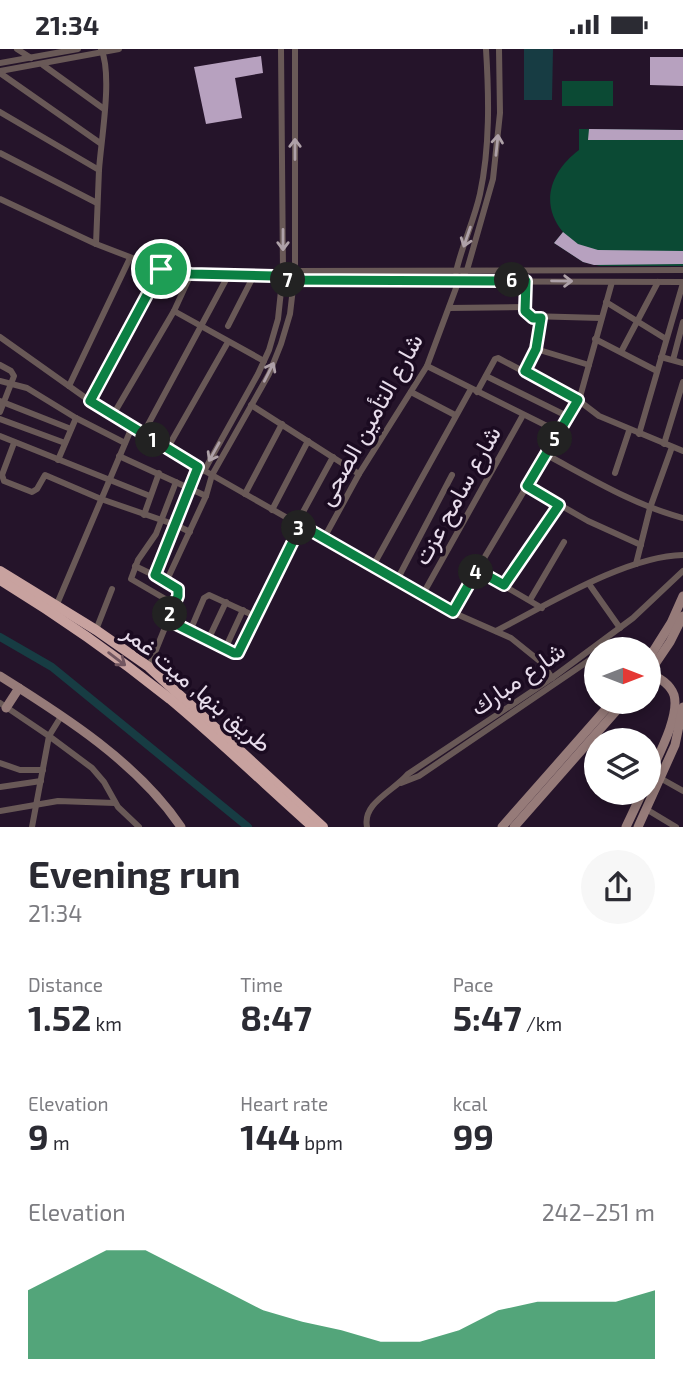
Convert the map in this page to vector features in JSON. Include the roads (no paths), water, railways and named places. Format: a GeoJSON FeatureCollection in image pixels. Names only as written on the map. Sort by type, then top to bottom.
{"type":"FeatureCollection","features":[{"type":"Feature","properties":{"kind":"highway","name":"طريق بنها, ميت غمر"},"geometry":{"type":"LineString","coordinates":[[0,571],[57,604],[313,827]]}},
{"type":"Feature","properties":{"kind":"highway","name":"طريق بنها, ميت غمر"},"geometry":{"type":"LineString","coordinates":[[0,580],[149,667],[323,827]]}},
{"type":"Feature","properties":{"kind":"main road"},"geometry":{"type":"LineString","coordinates":[[662,637],[683,596]]}},
{"type":"Feature","properties":{"kind":"main road"},"geometry":{"type":"LineString","coordinates":[[662,654],[683,616]]}},
{"type":"Feature","properties":{"kind":"main road"},"geometry":{"type":"LineString","coordinates":[[0,676],[62,715],[128,769],[163,804],[181,827]]}},
{"type":"Feature","properties":{"kind":"main road"},"geometry":{"type":"LineString","coordinates":[[661,749],[668,733],[675,702],[669,687],[662,682]]}},
{"type":"Feature","properties":{"kind":"main road"},"geometry":{"type":"LineString","coordinates":[[3,706],[19,688]]}},
{"type":"Feature","properties":{"kind":"main road"},"geometry":{"type":"LineString","coordinates":[[661,776],[679,748],[683,707]]}},
{"type":"Feature","properties":{"kind":"main road"},"geometry":{"type":"LineString","coordinates":[[502,827],[601,714]]}},
{"type":"Feature","properties":{"kind":"main road"},"geometry":{"type":"LineString","coordinates":[[513,827],[613,714]]}},
{"type":"Feature","properties":{"kind":"main road"},"geometry":{"type":"LineString","coordinates":[[631,826],[638,805]]}},
{"type":"Feature","properties":{"kind":"main road"},"geometry":{"type":"LineString","coordinates":[[631,826],[648,805]]}},
{"type":"Feature","properties":{"kind":"street"},"geometry":{"type":"LineString","coordinates":[[17,49],[31,58]]}},
{"type":"Feature","properties":{"kind":"street"},"geometry":{"type":"LineString","coordinates":[[0,64],[78,49]]}},
{"type":"Feature","properties":{"kind":"street"},"geometry":{"type":"LineString","coordinates":[[0,72],[116,49]]}},
{"type":"Feature","properties":{"kind":"street"},"geometry":{"type":"LineString","coordinates":[[155,575],[190,489],[264,361],[278,319],[283,272],[281,49]]}},
{"type":"Feature","properties":{"kind":"street"},"geometry":{"type":"LineString","coordinates":[[168,582],[212,475],[269,374],[290,314],[295,281],[295,49]]}},
{"type":"Feature","properties":{"kind":"street"},"geometry":{"type":"LineString","coordinates":[[459,279],[456,270],[477,207],[483,178],[489,113],[486,49]]}},
{"type":"Feature","properties":{"kind":"street"},"geometry":{"type":"LineString","coordinates":[[459,279],[467,270],[494,179],[500,113],[499,49]]}},
{"type":"Feature","properties":{"kind":"street"},"geometry":{"type":"LineString","coordinates":[[96,244],[106,69],[102,51]]}},
{"type":"Feature","properties":{"kind":"street"},"geometry":{"type":"LineString","coordinates":[[43,65],[104,109]]}},
{"type":"Feature","properties":{"kind":"street"},"geometry":{"type":"LineString","coordinates":[[0,72],[100,143]]}},
{"type":"Feature","properties":{"kind":"street"},"geometry":{"type":"LineString","coordinates":[[1,115],[99,170]]}},
{"type":"Feature","properties":{"kind":"street"},"geometry":{"type":"LineString","coordinates":[[0,153],[97,203]]}},
{"type":"Feature","properties":{"kind":"street"},"geometry":{"type":"LineString","coordinates":[[483,178],[494,179]]}},
{"type":"Feature","properties":{"kind":"street"},"geometry":{"type":"LineString","coordinates":[[282,191],[295,191]]}},
{"type":"Feature","properties":{"kind":"street"},"geometry":{"type":"LineString","coordinates":[[0,199],[130,258],[161,269],[191,274],[274,276],[295,281],[459,279],[683,282],[639,435]]}},
{"type":"Feature","properties":{"kind":"street"},"geometry":{"type":"LineString","coordinates":[[477,207],[486,210]]}},
{"type":"Feature","properties":{"kind":"street"},"geometry":{"type":"LineString","coordinates":[[69,386],[130,258]]}},
{"type":"Feature","properties":{"kind":"street"},"geometry":{"type":"LineString","coordinates":[[459,259],[470,261]]}},
{"type":"Feature","properties":{"kind":"street"},"geometry":{"type":"LineString","coordinates":[[90,401],[161,269]]}},
{"type":"Feature","properties":{"kind":"street"},"geometry":{"type":"LineString","coordinates":[[274,276],[295,271],[683,270]]}},
{"type":"Feature","properties":{"kind":"street"},"geometry":{"type":"LineString","coordinates":[[113,415],[174,311],[191,274]]}},
{"type":"Feature","properties":{"kind":"street"},"geometry":{"type":"LineString","coordinates":[[143,434],[229,274]]}},
{"type":"Feature","properties":{"kind":"street"},"geometry":{"type":"LineString","coordinates":[[229,326],[254,275]]}},
{"type":"Feature","properties":{"kind":"street","name":"شارع التأمين الصحى"},"geometry":{"type":"LineString","coordinates":[[324,538],[359,474],[427,366],[459,279]]}},
{"type":"Feature","properties":{"kind":"street"},"geometry":{"type":"LineString","coordinates":[[526,281],[525,307],[529,316],[601,318]]}},
{"type":"Feature","properties":{"kind":"street"},"geometry":{"type":"LineString","coordinates":[[453,612],[578,400],[612,282]]}},
{"type":"Feature","properties":{"kind":"street"},"geometry":{"type":"LineString","coordinates":[[621,352],[658,282]]}},
{"type":"Feature","properties":{"kind":"street"},"geometry":{"type":"LineString","coordinates":[[606,302],[666,339]]}},
{"type":"Feature","properties":{"kind":"street"},"geometry":{"type":"LineString","coordinates":[[449,308],[525,307]]}},
{"type":"Feature","properties":{"kind":"street"},"geometry":{"type":"LineString","coordinates":[[174,311],[264,361]]}},
{"type":"Feature","properties":{"kind":"street"},"geometry":{"type":"LineString","coordinates":[[525,371],[536,349],[541,318]]}},
{"type":"Feature","properties":{"kind":"street"},"geometry":{"type":"LineString","coordinates":[[673,360],[683,322]]}},
{"type":"Feature","properties":{"kind":"street"},"geometry":{"type":"LineString","coordinates":[[0,337],[90,401],[167,449],[453,612],[496,631],[527,650],[542,663],[552,678]]}},
{"type":"Feature","properties":{"kind":"street"},"geometry":{"type":"LineString","coordinates":[[595,339],[657,371]]}},
{"type":"Feature","properties":{"kind":"street"},"geometry":{"type":"LineString","coordinates":[[167,449],[228,342]]}},
{"type":"Feature","properties":{"kind":"street"},"geometry":{"type":"LineString","coordinates":[[536,349],[589,365]]}},
{"type":"Feature","properties":{"kind":"street"},"geometry":{"type":"LineString","coordinates":[[661,357],[683,363]]}},
{"type":"Feature","properties":{"kind":"street"},"geometry":{"type":"LineString","coordinates":[[373,566],[455,415],[486,376],[495,359],[525,371],[629,431],[683,451]]}},
{"type":"Feature","properties":{"kind":"street"},"geometry":{"type":"LineString","coordinates":[[0,365],[13,372],[0,412]]}},
{"type":"Feature","properties":{"kind":"street"},"geometry":{"type":"LineString","coordinates":[[427,366],[559,432]]}},
{"type":"Feature","properties":{"kind":"street"},"geometry":{"type":"LineString","coordinates":[[486,376],[569,417]]}},
{"type":"Feature","properties":{"kind":"street"},"geometry":{"type":"LineString","coordinates":[[0,381],[27,388],[75,418],[125,443]]}},
{"type":"Feature","properties":{"kind":"street"},"geometry":{"type":"LineString","coordinates":[[664,444],[683,382]]}},
{"type":"Feature","properties":{"kind":"street"},"geometry":{"type":"LineString","coordinates":[[411,392],[455,415]]}},
{"type":"Feature","properties":{"kind":"street"},"geometry":{"type":"LineString","coordinates":[[2,401],[71,429]]}},
{"type":"Feature","properties":{"kind":"street"},"geometry":{"type":"LineString","coordinates":[[251,405],[359,474]]}},
{"type":"Feature","properties":{"kind":"street","name":"شارع سامح عزت"},"geometry":{"type":"LineString","coordinates":[[423,594],[523,415]]}},
{"type":"Feature","properties":{"kind":"street"},"geometry":{"type":"LineString","coordinates":[[58,460],[75,418]]}},
{"type":"Feature","properties":{"kind":"street"},"geometry":{"type":"LineString","coordinates":[[0,419],[65,443]]}},
{"type":"Feature","properties":{"kind":"street"},"geometry":{"type":"LineString","coordinates":[[245,494],[282,424]]}},
{"type":"Feature","properties":{"kind":"street"},"geometry":{"type":"LineString","coordinates":[[57,604],[131,427]]}},
{"type":"Feature","properties":{"kind":"street"},"geometry":{"type":"LineString","coordinates":[[615,473],[629,431]]}},
{"type":"Feature","properties":{"kind":"street"},"geometry":{"type":"LineString","coordinates":[[0,436],[150,496]]}},
{"type":"Feature","properties":{"kind":"street"},"geometry":{"type":"LineString","coordinates":[[272,510],[308,441]]}},
{"type":"Feature","properties":{"kind":"street"},"geometry":{"type":"LineString","coordinates":[[14,443],[2,475],[4,481],[32,492],[37,489],[45,475],[190,532]]}},
{"type":"Feature","properties":{"kind":"street"},"geometry":{"type":"LineString","coordinates":[[636,565],[650,508],[672,447]]}},
{"type":"Feature","properties":{"kind":"street"},"geometry":{"type":"LineString","coordinates":[[545,454],[650,508],[683,518]]}},
{"type":"Feature","properties":{"kind":"street"},"geometry":{"type":"LineString","coordinates":[[119,456],[205,496]]}},
{"type":"Feature","properties":{"kind":"street"},"geometry":{"type":"LineString","coordinates":[[168,620],[238,653],[333,457]]}},
{"type":"Feature","properties":{"kind":"street"},"geometry":{"type":"LineString","coordinates":[[144,515],[159,473]]}},
{"type":"Feature","properties":{"kind":"street"},"geometry":{"type":"LineString","coordinates":[[397,580],[452,475]]}},
{"type":"Feature","properties":{"kind":"street"},"geometry":{"type":"LineString","coordinates":[[174,604],[131,579],[135,566],[156,534],[176,482]]}},
{"type":"Feature","properties":{"kind":"street"},"geometry":{"type":"LineString","coordinates":[[527,486],[559,505],[641,545]]}},
{"type":"Feature","properties":{"kind":"street"},"geometry":{"type":"LineString","coordinates":[[504,585],[559,505]]}},
{"type":"Feature","properties":{"kind":"street"},"geometry":{"type":"LineString","coordinates":[[530,600],[565,542]]}},
{"type":"Feature","properties":{"kind":"street"},"geometry":{"type":"LineString","coordinates":[[496,631],[636,565],[665,556],[683,555]]}},
{"type":"Feature","properties":{"kind":"street"},"geometry":{"type":"LineString","coordinates":[[135,566],[178,589],[178,596],[149,667]]}},
{"type":"Feature","properties":{"kind":"street"},"geometry":{"type":"LineString","coordinates":[[477,570],[542,608]]}},
{"type":"Feature","properties":{"kind":"street","name":"شارع مبارك"},"geometry":{"type":"LineString","coordinates":[[500,717],[620,628],[683,571]]}},
{"type":"Feature","properties":{"kind":"street"},"geometry":{"type":"LineString","coordinates":[[589,585],[620,628]]}},
{"type":"Feature","properties":{"kind":"street"},"geometry":{"type":"LineString","coordinates":[[93,634],[112,589]]}},
{"type":"Feature","properties":{"kind":"street"},"geometry":{"type":"LineString","coordinates":[[190,631],[206,596],[212,595],[257,617]]}},
{"type":"Feature","properties":{"kind":"street"},"geometry":{"type":"LineString","coordinates":[[208,640],[226,602]]}},
{"type":"Feature","properties":{"kind":"street"},"geometry":{"type":"LineString","coordinates":[[225,649],[243,610]]}},
{"type":"Feature","properties":{"kind":"street","name":"شارع مبارك"},"geometry":{"type":"LineString","coordinates":[[367,827],[366,817],[370,808],[401,783],[584,663]]}},
{"type":"Feature","properties":{"kind":"street"},"geometry":{"type":"LineString","coordinates":[[3,706],[92,768],[104,782],[115,803],[139,827]]}},
{"type":"Feature","properties":{"kind":"street"},"geometry":{"type":"LineString","coordinates":[[32,827],[49,736],[62,715]]}},
{"type":"Feature","properties":{"kind":"street"},"geometry":{"type":"LineString","coordinates":[[0,763],[20,770],[43,770]]}},
{"type":"Feature","properties":{"kind":"street"},"geometry":{"type":"LineString","coordinates":[[661,779],[683,791]]}},
{"type":"Feature","properties":{"kind":"street"},"geometry":{"type":"LineString","coordinates":[[0,787],[41,781]]}},
{"type":"Feature","properties":{"kind":"street"},"geometry":{"type":"LineString","coordinates":[[0,811],[38,803],[115,803]]}},
{"type":"Feature","properties":{"kind":"street"},"geometry":{"type":"LineString","coordinates":[[646,809],[676,827]]}},
{"type":"Feature","properties":{"kind":"waterway"},"geometry":{"type":"LineString","coordinates":[[0,637],[52,667],[248,827]]}}]}
